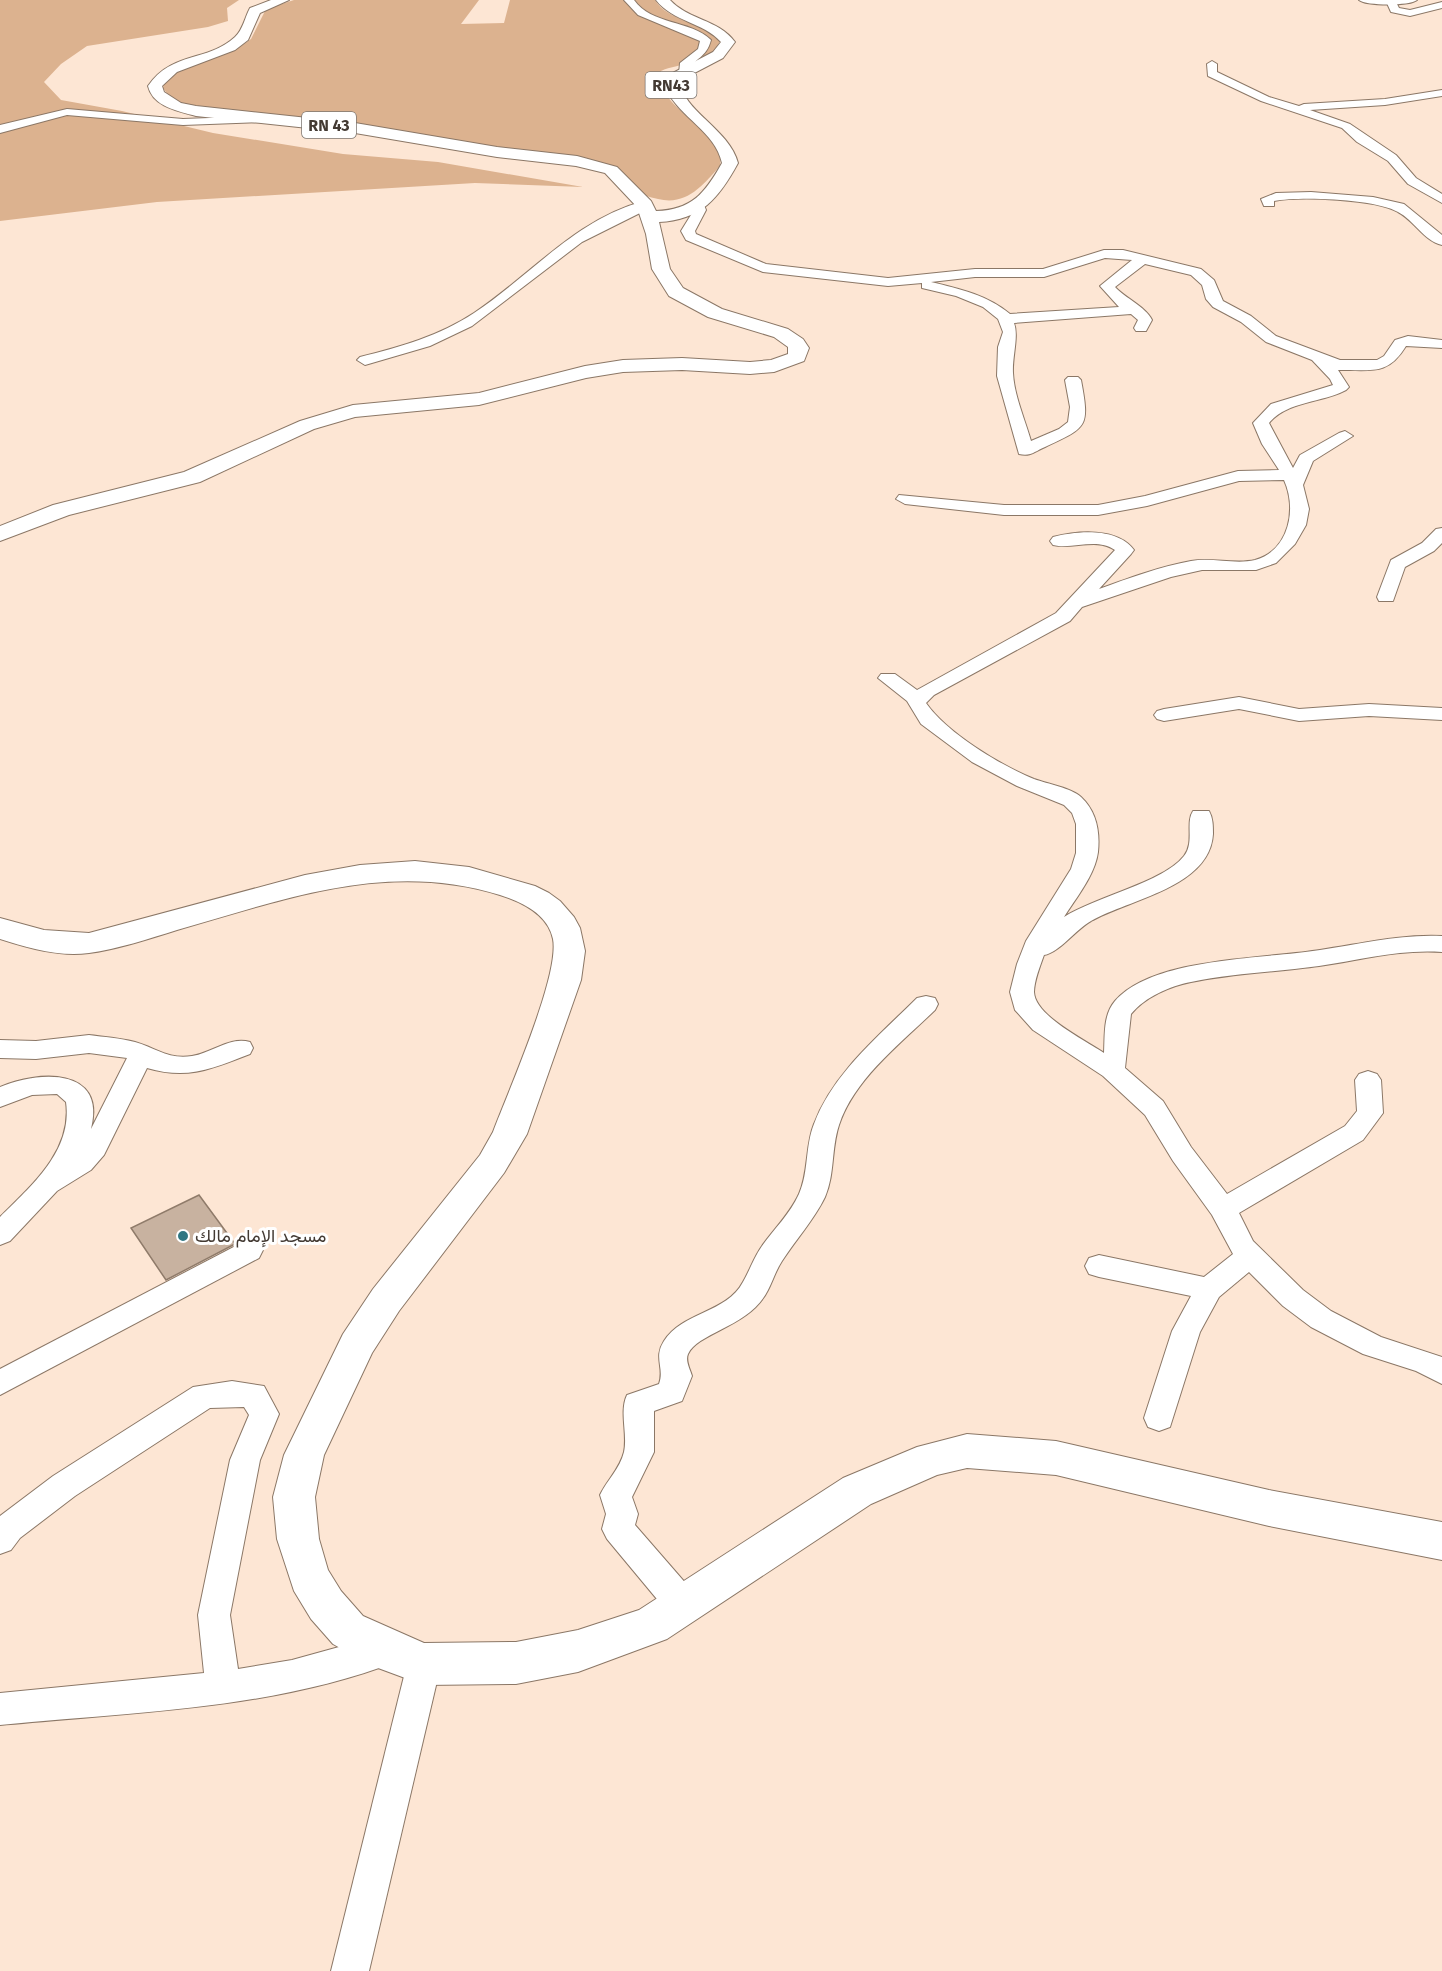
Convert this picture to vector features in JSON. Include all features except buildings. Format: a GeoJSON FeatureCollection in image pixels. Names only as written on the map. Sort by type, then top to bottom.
{"type":"FeatureCollection","features":[{"type":"Feature","properties":{"kind":"main road","name":"RN 43"},"geometry":{"type":"LineString","coordinates":[[282,0],[255,12],[249,28],[236,43],[170,68],[161,74],[155,86],[157,94],[176,106],[261,119],[355,128],[479,149],[598,165],[620,176],[647,213]]}},
{"type":"Feature","properties":{"kind":"main road","name":"RN43"},"geometry":{"type":"LineString","coordinates":[[663,0],[671,8],[722,35],[728,42],[718,55],[683,72],[674,78],[671,85],[673,91],[727,146],[730,154],[725,172],[693,205]]}},
{"type":"Feature","properties":{"kind":"main road"},"geometry":{"type":"LineString","coordinates":[[1366,0],[1410,0]]}},
{"type":"Feature","properties":{"kind":"main road"},"geometry":{"type":"LineString","coordinates":[[647,213],[693,205]]}},
{"type":"Feature","properties":{"kind":"main road"},"geometry":{"type":"LineString","coordinates":[[647,213],[693,205]]}},
{"type":"Feature","properties":{"kind":"main road"},"geometry":{"type":"LineString","coordinates":[[0,534],[61,510],[192,477],[336,414],[479,399],[585,372],[623,366],[682,364],[750,368],[774,366],[797,357],[799,348],[790,338],[715,313],[676,292],[661,268],[647,213]]}},
{"type":"Feature","properties":{"kind":"main road"},"geometry":{"type":"LineString","coordinates":[[0,928],[45,942],[67,945],[89,943],[326,878],[387,870],[455,873],[506,885],[532,896],[556,913],[568,931],[571,958],[565,980],[510,1134],[492,1164],[387,1300],[357,1345],[304,1455],[294,1497],[297,1539],[309,1577],[326,1605],[348,1630],[386,1650],[424,1664],[516,1663],[578,1651],[652,1625],[857,1491],[931,1459],[967,1450],[1056,1458],[1269,1508],[1442,1541]]}},
{"type":"Feature","properties":{"kind":"street"},"geometry":{"type":"LineString","coordinates":[[629,0],[636,10],[691,31],[706,40],[703,50],[685,63],[683,72]]}},
{"type":"Feature","properties":{"kind":"street"},"geometry":{"type":"LineString","coordinates":[[1391,1],[1395,10],[1405,13],[1442,5]]}},
{"type":"Feature","properties":{"kind":"street"},"geometry":{"type":"LineString","coordinates":[[1212,64],[1212,74],[1215,77],[1265,99],[1346,126],[1361,140],[1392,158],[1412,181],[1442,199]]}},
{"type":"Feature","properties":{"kind":"street"},"geometry":{"type":"LineString","coordinates":[[1297,108],[1394,101],[1442,93]]}},
{"type":"Feature","properties":{"kind":"street"},"geometry":{"type":"LineString","coordinates":[[0,129],[42,116],[67,112],[183,122],[261,119]]}},
{"type":"Feature","properties":{"kind":"street"},"geometry":{"type":"LineString","coordinates":[[1269,203],[1267,199],[1272,196],[1301,194],[1390,204],[1407,212],[1442,241]]}},
{"type":"Feature","properties":{"kind":"street"},"geometry":{"type":"LineString","coordinates":[[693,205],[700,210],[688,234],[696,240],[753,264],[774,269],[910,281],[973,298],[996,308],[1005,319],[1010,337],[1005,347],[1005,376],[1025,451],[1042,442],[1062,437],[1073,428],[1078,410],[1073,380]]}},
{"type":"Feature","properties":{"kind":"street"},"geometry":{"type":"LineString","coordinates":[[364,360],[410,349],[455,329],[490,308],[571,245],[622,214],[647,213]]}},
{"type":"Feature","properties":{"kind":"street"},"geometry":{"type":"LineString","coordinates":[[910,281],[975,273],[1044,273],[1109,254],[1143,258],[1200,274],[1209,283],[1213,299],[1218,304],[1246,319],[1271,339],[1338,365],[1369,365],[1390,359],[1400,344],[1408,340],[1442,344]]}},
{"type":"Feature","properties":{"kind":"street"},"geometry":{"type":"LineString","coordinates":[[1141,328],[1145,320],[1120,301],[1107,286],[1143,258]]}},
{"type":"Feature","properties":{"kind":"street"},"geometry":{"type":"LineString","coordinates":[[1005,319],[1133,310]]}},
{"type":"Feature","properties":{"kind":"street"},"geometry":{"type":"LineString","coordinates":[[1075,604],[1175,570],[1208,564],[1263,563],[1277,552],[1298,526],[1300,508],[1292,480],[1263,433],[1260,423],[1267,413],[1280,405],[1341,387],[1337,377],[1315,355]]}},
{"type":"Feature","properties":{"kind":"street"},"geometry":{"type":"LineString","coordinates":[[1292,480],[1306,458],[1345,436]]}},
{"type":"Feature","properties":{"kind":"street"},"geometry":{"type":"LineString","coordinates":[[905,499],[986,509],[1079,511],[1131,504],[1238,476],[1292,480]]}},
{"type":"Feature","properties":{"kind":"street"},"geometry":{"type":"LineString","coordinates":[[1386,597],[1397,564],[1428,547],[1442,532]]}},
{"type":"Feature","properties":{"kind":"street"},"geometry":{"type":"LineString","coordinates":[[1059,541],[1094,539],[1125,548],[1063,617],[927,691],[917,699],[916,705],[928,720],[979,758],[1024,782],[1064,795],[1072,800],[1082,812],[1088,838],[1082,869],[1038,942],[1022,992],[1024,1004],[1033,1017],[1112,1070],[1154,1108],[1182,1154],[1223,1209],[1243,1248],[1270,1278],[1321,1319],[1373,1346],[1436,1361]]}},
{"type":"Feature","properties":{"kind":"street"},"geometry":{"type":"LineString","coordinates":[[888,678],[917,699]]}},
{"type":"Feature","properties":{"kind":"street"},"geometry":{"type":"LineString","coordinates":[[1164,715],[1239,703],[1299,715],[1369,710],[1442,714]]}},
{"type":"Feature","properties":{"kind":"street"},"geometry":{"type":"LineString","coordinates":[[1028,968],[1056,935],[1072,921],[1171,877],[1189,865],[1195,857],[1203,834],[1201,816]]}},
{"type":"Feature","properties":{"kind":"street"},"geometry":{"type":"LineString","coordinates":[[1112,1070],[1116,1056],[1119,1013],[1137,996],[1172,979],[1188,974],[1328,957],[1376,945],[1400,942],[1442,944]]}},
{"type":"Feature","properties":{"kind":"street"},"geometry":{"type":"LineString","coordinates":[[684,1605],[618,1529],[622,1514],[616,1495],[634,1474],[643,1431],[638,1404],[671,1392],[677,1376],[671,1366],[673,1351],[688,1333],[728,1316],[747,1302],[773,1252],[792,1229],[814,1191],[825,1128],[839,1101],[876,1054],[926,1004]]}},
{"type":"Feature","properties":{"kind":"street"},"geometry":{"type":"LineString","coordinates":[[0,1049],[36,1050],[89,1044],[132,1050],[155,1062],[176,1066],[196,1065],[241,1048]]}},
{"type":"Feature","properties":{"kind":"street"},"geometry":{"type":"LineString","coordinates":[[45,1188],[82,1163],[95,1148],[141,1054]]}},
{"type":"Feature","properties":{"kind":"street"},"geometry":{"type":"LineString","coordinates":[[1223,1209],[1354,1133],[1364,1124],[1370,1113],[1368,1080]]}},
{"type":"Feature","properties":{"kind":"street"},"geometry":{"type":"LineString","coordinates":[[0,1098],[28,1086],[58,1085],[69,1089],[78,1100],[80,1126],[66,1158],[45,1188],[0,1234]]}},
{"type":"Feature","properties":{"kind":"street"},"geometry":{"type":"LineString","coordinates":[[0,1383],[249,1250]]}},
{"type":"Feature","properties":{"kind":"street"},"geometry":{"type":"LineString","coordinates":[[1159,1418],[1186,1330],[1209,1289],[1250,1256]]}},
{"type":"Feature","properties":{"kind":"street"},"geometry":{"type":"LineString","coordinates":[[1100,1266],[1209,1289]]}},
{"type":"Feature","properties":{"kind":"street"},"geometry":{"type":"LineString","coordinates":[[0,1540],[9,1528],[64,1486],[204,1396],[232,1393],[253,1395],[264,1414],[245,1460],[214,1615],[223,1687]]}},
{"type":"Feature","properties":{"kind":"street"},"geometry":{"type":"LineString","coordinates":[[0,1708],[223,1687],[292,1676],[386,1650]]}},
{"type":"Feature","properties":{"kind":"street"},"geometry":{"type":"LineString","coordinates":[[350,1971],[424,1664]]}},
{"type":"Feature","properties":{"kind":"shaded area"},"geometry":{"type":"Polygon","coordinates":[[[0,0],[239,0],[227,8],[228,21],[208,27],[87,46],[61,64],[44,82],[61,100],[122,111],[213,133],[343,154],[438,162],[583,187],[475,183],[157,202],[0,221],[0,0]]]}},
{"type":"Feature","properties":{"kind":"shaded area"},"geometry":{"type":"Polygon","coordinates":[[[294,0],[479,0],[461,24],[504,23],[510,0],[655,0],[668,13],[704,29],[720,40],[711,54],[661,71],[661,83],[665,93],[674,104],[714,142],[720,152],[720,166],[701,187],[686,197],[658,199],[641,193],[618,169],[183,104],[172,100],[163,88],[165,80],[172,74],[241,46],[251,39],[266,9],[294,0]]]}},
{"type":"Feature","properties":{"kind":"place","name":"مسجد الإمام مالك"},"geometry":{"type":"Point","coordinates":[183,1236]}}]}
